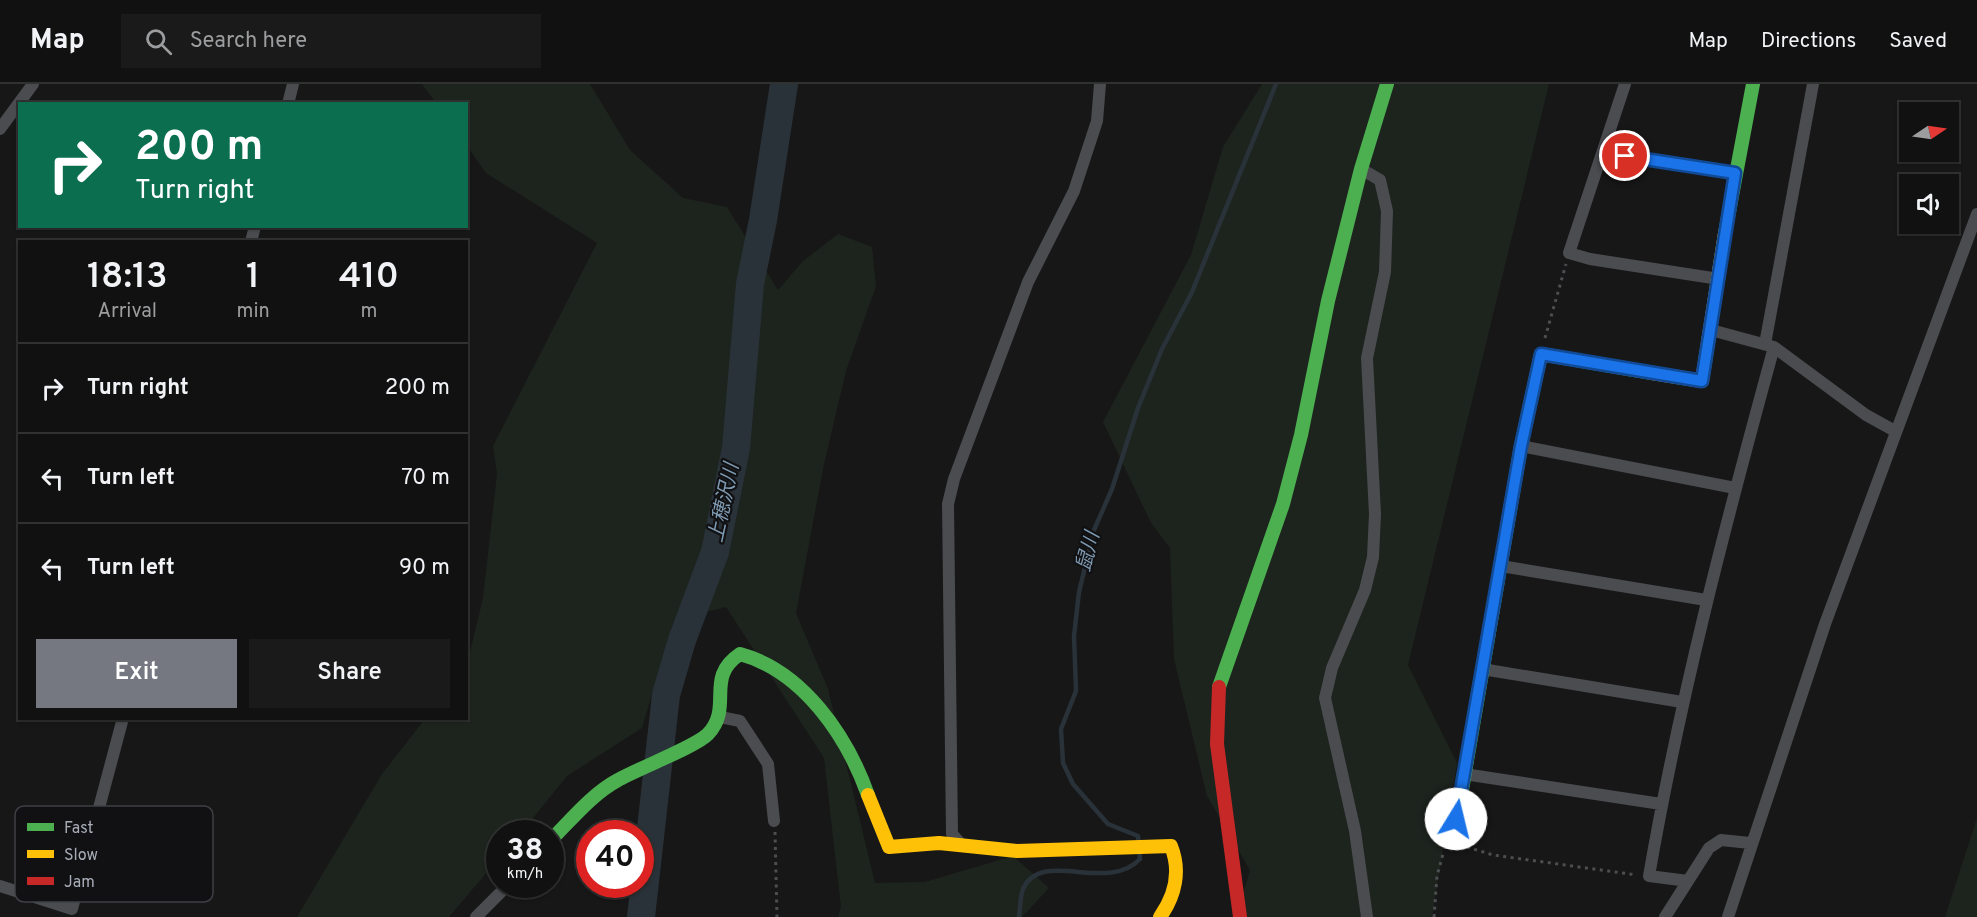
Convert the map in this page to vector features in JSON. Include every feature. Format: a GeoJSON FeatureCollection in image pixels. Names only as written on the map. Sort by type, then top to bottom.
{"type":"FeatureCollection","features":[{"type":"Feature","properties":{"kind":"street"},"geometry":{"type":"LineString","coordinates":[[20,102],[33,84]]}},
{"type":"Feature","properties":{"kind":"street"},"geometry":{"type":"LineString","coordinates":[[288,102],[293,84]]}},
{"type":"Feature","properties":{"kind":"street"},"geometry":{"type":"LineString","coordinates":[[961,844],[952,834],[948,504],[954,478],[1028,282],[1074,190],[1097,121],[1100,84]]}},
{"type":"Feature","properties":{"kind":"street"},"geometry":{"type":"LineString","coordinates":[[1240,917],[1218,772],[1216,708],[1219,683],[1283,504],[1301,435],[1328,301],[1361,169],[1388,84]]}},
{"type":"Feature","properties":{"kind":"street"},"geometry":{"type":"LineString","coordinates":[[1625,84],[1569,253],[1590,259],[1719,279]]}},
{"type":"Feature","properties":{"kind":"street"},"geometry":{"type":"LineString","coordinates":[[1453,842],[1521,446],[1541,354],[1702,381],[1712,330],[1735,173],[1753,84]]}},
{"type":"Feature","properties":{"kind":"street"},"geometry":{"type":"LineString","coordinates":[[1688,881],[1649,876],[1682,702],[1770,346],[1813,84]]}},
{"type":"Feature","properties":{"kind":"street"},"geometry":{"type":"LineString","coordinates":[[0,129],[18,104]]}},
{"type":"Feature","properties":{"kind":"street"},"geometry":{"type":"LineString","coordinates":[[1603,152],[1735,173]]}},
{"type":"Feature","properties":{"kind":"street"},"geometry":{"type":"LineString","coordinates":[[1361,169],[1380,180],[1387,211],[1385,272],[1367,358],[1375,514],[1373,557],[1365,590],[1332,668],[1324,698],[1355,831],[1367,917]]}},
{"type":"Feature","properties":{"kind":"street"},"geometry":{"type":"LineString","coordinates":[[1728,917],[1750,843],[1895,431],[1977,214]]}},
{"type":"Feature","properties":{"kind":"street"},"geometry":{"type":"LineString","coordinates":[[1712,330],[1770,346],[1866,415],[1895,431]]}},
{"type":"Feature","properties":{"kind":"street"},"geometry":{"type":"LineString","coordinates":[[1521,446],[1735,488]]}},
{"type":"Feature","properties":{"kind":"street"},"geometry":{"type":"LineString","coordinates":[[1502,566],[1706,600]]}},
{"type":"Feature","properties":{"kind":"street"},"geometry":{"type":"LineString","coordinates":[[564,828],[584,807],[616,781],[707,735],[720,717],[721,674],[731,660],[740,654],[753,655],[771,664],[815,706],[842,739],[858,770],[878,828],[889,847],[961,844],[1017,851],[1171,846],[1176,857],[1175,885],[1160,917]]}},
{"type":"Feature","properties":{"kind":"street"},"geometry":{"type":"LineString","coordinates":[[1482,669],[1682,702]]}},
{"type":"Feature","properties":{"kind":"street"},"geometry":{"type":"LineString","coordinates":[[720,717],[740,721],[768,764],[774,821]]}},
{"type":"Feature","properties":{"kind":"street"},"geometry":{"type":"LineString","coordinates":[[100,806],[122,720]]}},
{"type":"Feature","properties":{"kind":"street"},"geometry":{"type":"LineString","coordinates":[[1464,774],[1661,804]]}},
{"type":"Feature","properties":{"kind":"street"},"geometry":{"type":"LineString","coordinates":[[1665,917],[1709,848],[1721,840],[1750,843]]}},
{"type":"Feature","properties":{"kind":"street"},"geometry":{"type":"LineString","coordinates":[[0,885],[15,890]]}},
{"type":"Feature","properties":{"kind":"street"},"geometry":{"type":"LineString","coordinates":[[476,917],[495,898]]}},
{"type":"Feature","properties":{"kind":"street"},"geometry":{"type":"LineString","coordinates":[[51,902],[72,909],[74,902]]}},
{"type":"Feature","properties":{"kind":"path"},"geometry":{"type":"LineString","coordinates":[[1541,354],[1569,253]]}},
{"type":"Feature","properties":{"kind":"path"},"geometry":{"type":"LineString","coordinates":[[774,821],[777,917]]}},
{"type":"Feature","properties":{"kind":"path"},"geometry":{"type":"LineString","coordinates":[[1434,917],[1437,876],[1445,848],[1453,842],[1493,855],[1649,876]]}},
{"type":"Feature","properties":{"kind":"shaded area"},"geometry":{"type":"Polygon","coordinates":[[[422,84],[590,84],[630,150],[683,198],[727,207],[778,290],[802,262],[838,234],[872,247],[876,286],[846,371],[824,464],[796,613],[828,689],[875,883],[925,882],[1013,856],[1049,888],[1022,917],[838,917],[841,907],[824,758],[726,607],[674,620],[642,728],[567,776],[531,820],[486,820],[486,873],[449,917],[297,917],[382,774],[424,720],[468,720],[468,660],[483,598],[497,474],[493,446],[597,243],[486,173],[468,147],[468,102],[435,102],[422,84]]]}},
{"type":"Feature","properties":{"kind":"shaded area"},"geometry":{"type":"Polygon","coordinates":[[[1262,84],[1549,84],[1408,665],[1457,763],[1432,917],[1236,917],[1250,870],[1207,796],[1174,659],[1170,548],[1151,523],[1103,422],[1191,255],[1223,147],[1262,84]]]}},
{"type":"Feature","properties":{"kind":"shaded area"},"geometry":{"type":"Polygon","coordinates":[[[1977,818],[1977,917],[1945,917],[1977,818]]]}},
{"type":"Feature","properties":{"kind":"waterway","name":"上穂沢川"},"geometry":{"type":"LineString","coordinates":[[641,917],[666,695],[682,640],[715,552],[736,448],[750,284],[763,220],[784,84]]}},
{"type":"Feature","properties":{"kind":"waterway","name":"鼠川"},"geometry":{"type":"LineString","coordinates":[[1019,917],[1023,889],[1032,877],[1044,872],[1059,871],[1110,873],[1126,869],[1140,859],[1138,836],[1108,824],[1073,784],[1063,763],[1061,729],[1076,691],[1074,636],[1079,592],[1094,530],[1112,489],[1138,408],[1162,349],[1192,292],[1276,84]]}},
{"type":"Feature","properties":{"kind":"traffic: fast"},"geometry":{"type":"LineString","coordinates":[[1219,687],[1283,504],[1301,435],[1328,301],[1361,169],[1387,84]]}},
{"type":"Feature","properties":{"kind":"traffic: fast"},"geometry":{"type":"LineString","coordinates":[[1725,233],[1753,84]]}},
{"type":"Feature","properties":{"kind":"traffic: fast"},"geometry":{"type":"LineString","coordinates":[[1453,842],[1521,446],[1541,354],[1652,373]]}},
{"type":"Feature","properties":{"kind":"traffic: fast"},"geometry":{"type":"LineString","coordinates":[[564,827],[608,786],[692,745],[708,734],[719,713],[723,673],[729,663],[740,654],[784,675],[820,709],[848,750],[868,795]]}},
{"type":"Feature","properties":{"kind":"traffic: slow"},"geometry":{"type":"LineString","coordinates":[[1652,373],[1702,381],[1725,233]]}},
{"type":"Feature","properties":{"kind":"traffic: slow"},"geometry":{"type":"LineString","coordinates":[[868,795],[889,847],[939,843],[1017,851],[1171,846],[1176,865],[1175,883],[1173,892],[1160,917]]}},
{"type":"Feature","properties":{"kind":"traffic: jam"},"geometry":{"type":"LineString","coordinates":[[1219,687],[1217,744],[1240,917]]}},
{"type":"Feature","properties":{"kind":"route"},"geometry":{"type":"LineString","coordinates":[[1456,819],[1502,566],[1521,446],[1541,354],[1702,381],[1712,330],[1735,173],[1625,156]]}}]}
